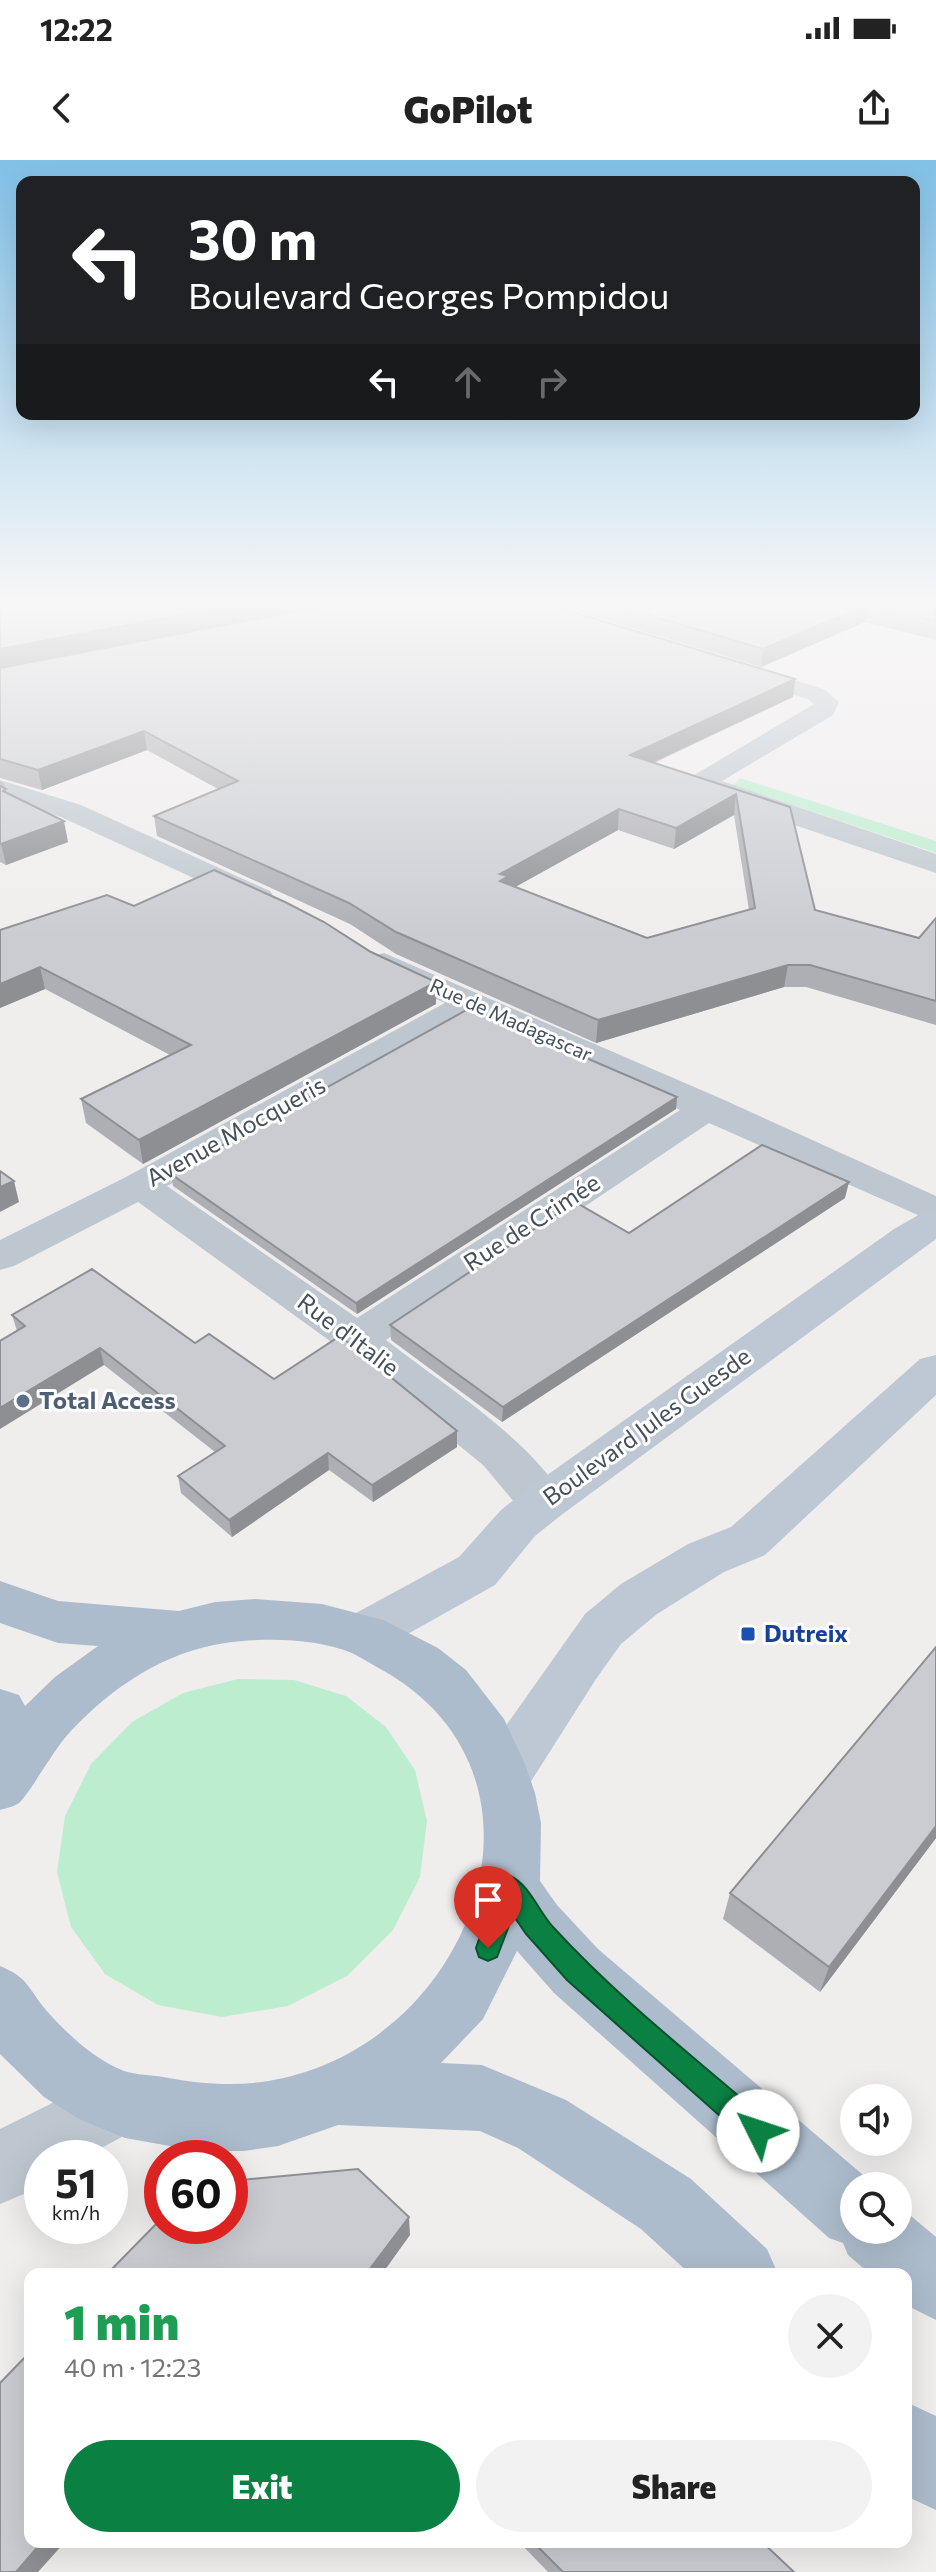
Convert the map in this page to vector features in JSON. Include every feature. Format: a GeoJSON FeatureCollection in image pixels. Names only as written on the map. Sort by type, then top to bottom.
{"type":"FeatureCollection","features":[{"type":"Feature","properties":{"kind":"main road","name":"Boulevard Jules Guesde"},"geometry":{"type":"LineString","coordinates":[[363,1634],[477,1571],[518,1523],[543,1503],[895,1248],[936,1222]]}},
{"type":"Feature","properties":{"kind":"main road"},"geometry":{"type":"LineString","coordinates":[[503,1776],[603,1629],[639,1599],[706,1558],[748,1541],[936,1370]]}},
{"type":"Feature","properties":{"kind":"main road"},"geometry":{"type":"LineString","coordinates":[[0,1602],[58,1622],[93,1627],[184,1631]]}},
{"type":"Feature","properties":{"kind":"main road"},"geometry":{"type":"LineString","coordinates":[[0,1997],[10,2018],[57,2068],[119,2103],[210,2119],[276,2113],[339,2092],[402,2055],[453,2005],[488,1948],[510,1888],[513,1826],[503,1776],[472,1714],[423,1666],[363,1634],[303,1621],[240,1620],[184,1631],[121,1658],[65,1698],[6,1749]]}},
{"type":"Feature","properties":{"kind":"main road"},"geometry":{"type":"LineString","coordinates":[[510,1888],[535,1926],[576,1971],[840,2201]]}},
{"type":"Feature","properties":{"kind":"main road"},"geometry":{"type":"LineString","coordinates":[[339,2092],[482,2098],[542,2124],[666,2204],[735,2268]]}},
{"type":"Feature","properties":{"kind":"main road"},"geometry":{"type":"LineString","coordinates":[[889,2244],[936,2284]]}},
{"type":"Feature","properties":{"kind":"main road"},"geometry":{"type":"LineString","coordinates":[[912,2446],[936,2471]]}},
{"type":"Feature","properties":{"kind":"street"},"geometry":{"type":"LineString","coordinates":[[818,714],[705,780],[715,789],[936,864]]}},
{"type":"Feature","properties":{"kind":"street"},"geometry":{"type":"LineString","coordinates":[[0,788],[71,811],[285,909]]}},
{"type":"Feature","properties":{"kind":"street","name":"Rue de Madagascar"},"geometry":{"type":"LineString","coordinates":[[361,949],[384,964],[469,1003],[709,1107],[936,1211]]}},
{"type":"Feature","properties":{"kind":"street","name":"Avenue Mocqueris"},"geometry":{"type":"LineString","coordinates":[[0,1257],[140,1185],[469,1003]]}},
{"type":"Feature","properties":{"kind":"street","name":"Rue de Crimée"},"geometry":{"type":"LineString","coordinates":[[356,1339],[709,1107]]}},
{"type":"Feature","properties":{"kind":"street","name":"Rue d'Italie"},"geometry":{"type":"LineString","coordinates":[[140,1185],[356,1339],[499,1453],[543,1503]]}},
{"type":"Feature","properties":{"kind":"street"},"geometry":{"type":"LineString","coordinates":[[0,2170],[12,2159],[119,2103]]}},
{"type":"Feature","properties":{"kind":"green space"},"geometry":{"type":"Polygon","coordinates":[[[740,778],[936,841],[936,853],[733,785],[740,778]]]}},
{"type":"Feature","properties":{"kind":"green space"},"geometry":{"type":"Polygon","coordinates":[[[238,1679],[294,1680],[346,1696],[386,1727],[415,1770],[427,1821],[420,1877],[393,1930],[347,1976],[288,2006],[222,2017],[158,2005],[105,1974],[71,1927],[57,1872],[65,1816],[91,1764],[132,1722],[183,1693],[238,1679]]]}},
{"type":"Feature","properties":{"kind":"building"},"geometry":{"type":"Polygon","coordinates":[[[0,714],[720,714],[630,755],[790,807],[815,910],[919,938],[936,918],[936,1001],[810,965],[788,965],[598,1020],[396,932],[349,903],[154,816],[238,781],[144,731],[38,770],[0,759],[0,714]],[[736,794],[676,828],[619,809],[500,874],[508,876],[500,881],[647,938],[755,908],[736,794]]]}},
{"type":"Feature","properties":{"kind":"building"},"geometry":{"type":"Polygon","coordinates":[[[0,786],[6,789],[3,791],[64,821],[1,844],[0,786]]]}},
{"type":"Feature","properties":{"kind":"building"},"geometry":{"type":"Polygon","coordinates":[[[214,870],[285,902],[371,952],[436,982],[139,1140],[81,1099],[191,1045],[40,967],[0,984],[0,930],[107,895],[134,906],[214,870]]]}},
{"type":"Feature","properties":{"kind":"building"},"geometry":{"type":"Polygon","coordinates":[[[470,1008],[677,1097],[356,1303],[171,1174],[470,1008]]]}},
{"type":"Feature","properties":{"kind":"building"},"geometry":{"type":"Polygon","coordinates":[[[762,1145],[849,1182],[503,1407],[390,1325],[575,1202],[629,1233],[762,1145]]]}},
{"type":"Feature","properties":{"kind":"building"},"geometry":{"type":"Polygon","coordinates":[[[0,1171],[14,1181],[0,1187],[0,1171]]]}},
{"type":"Feature","properties":{"kind":"building"},"geometry":{"type":"Polygon","coordinates":[[[92,1269],[195,1343],[209,1334],[274,1379],[340,1336],[457,1431],[372,1485],[328,1453],[229,1520],[178,1476],[225,1446],[100,1348],[0,1408],[0,1341],[25,1326],[12,1315],[92,1269]]]}},
{"type":"Feature","properties":{"kind":"building"},"geometry":{"type":"Polygon","coordinates":[[[936,1647],[936,1826],[829,1967],[730,1893],[936,1647]]]}},
{"type":"Feature","properties":{"kind":"building"},"geometry":{"type":"Polygon","coordinates":[[[358,2169],[409,2217],[371,2268],[113,2268],[144,2236],[144,2244],[248,2244],[248,2179],[358,2169]]]}},
{"type":"Feature","properties":{"kind":"building"},"geometry":{"type":"Polygon","coordinates":[[[24,2358],[24,2548],[37,2548],[16,2572],[0,2572],[0,2383],[24,2358]]]}},
{"type":"Feature","properties":{"kind":"building"},"geometry":{"type":"Polygon","coordinates":[[[539,2548],[768,2548],[794,2572],[563,2572],[539,2548]]]}},
{"type":"Feature","properties":{"kind":"place","name":"Total Access"},"geometry":{"type":"Point","coordinates":[23,1401]}},
{"type":"Feature","properties":{"kind":"place","name":"Dutreix"},"geometry":{"type":"Point","coordinates":[748,1634]}},
{"type":"Feature","properties":{"kind":"route"},"geometry":{"type":"LineString","coordinates":[[488,1948],[510,1888],[535,1926],[576,1971],[758,2131]]}}]}
